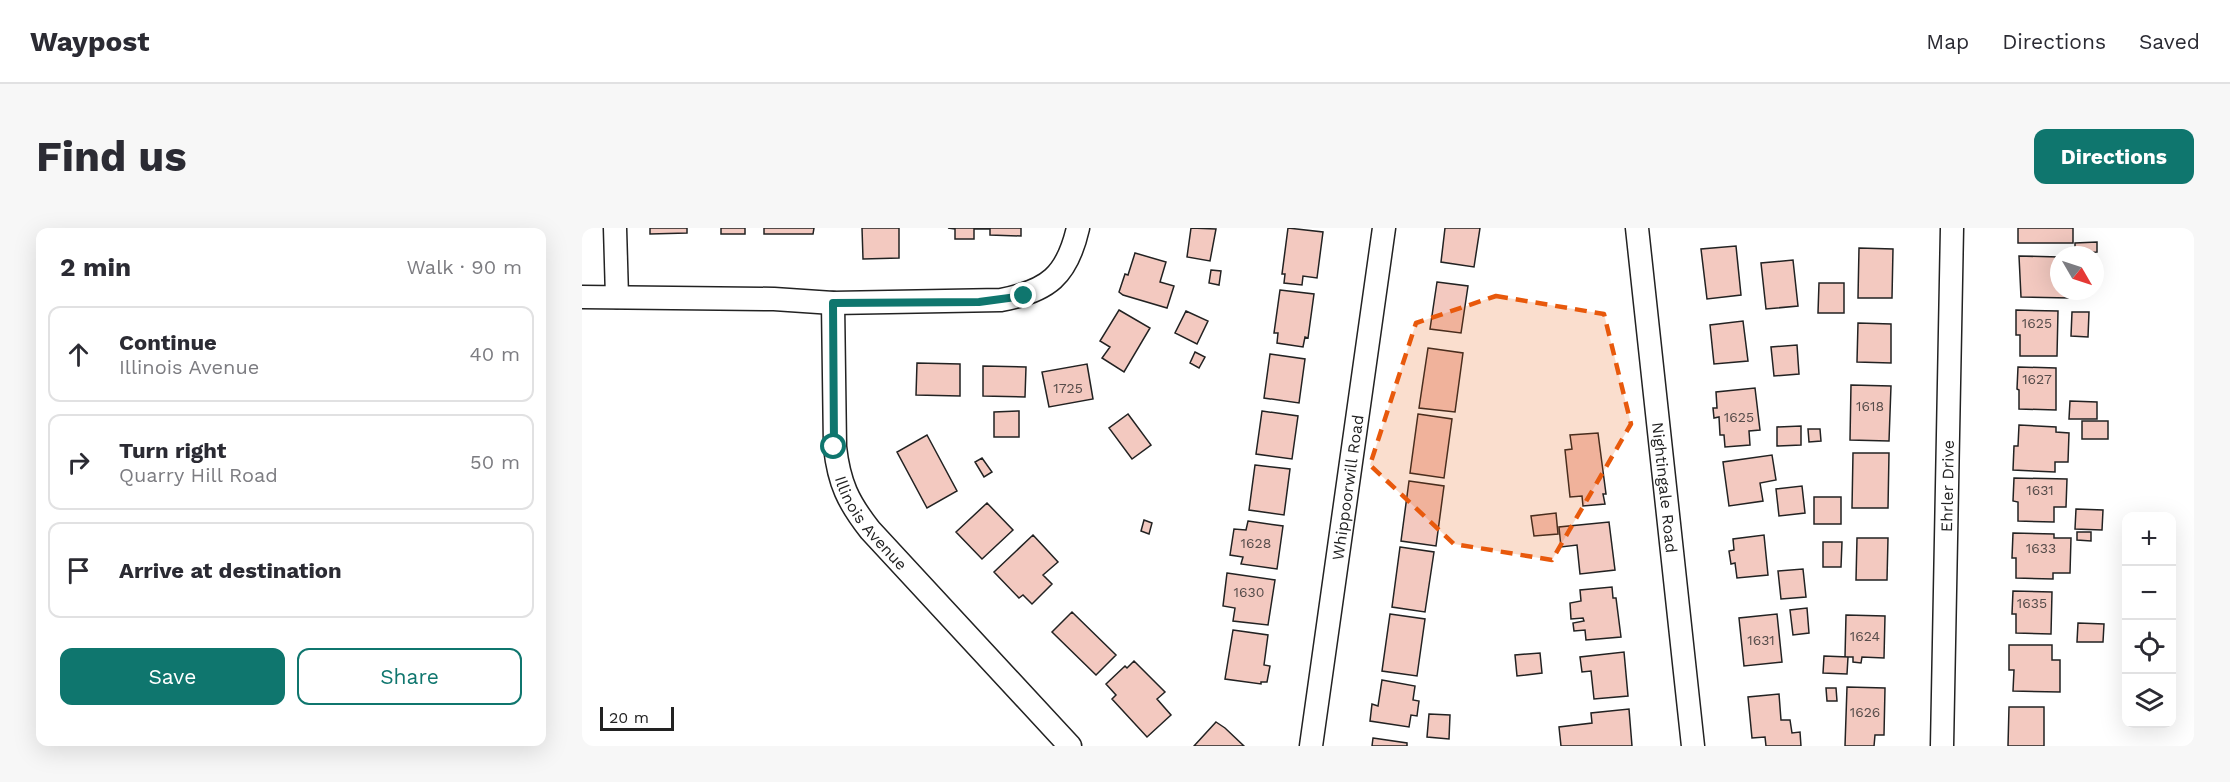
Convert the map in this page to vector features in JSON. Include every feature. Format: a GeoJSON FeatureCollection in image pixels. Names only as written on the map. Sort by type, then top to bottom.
{"type":"FeatureCollection","features":[{"type":"Feature","properties":{"kind":"street"},"geometry":{"type":"LineString","coordinates":[[615,228],[617,297]]}},
{"type":"Feature","properties":{"kind":"street"},"geometry":{"type":"LineString","coordinates":[[582,297],[774,299],[833,303],[979,302],[1024,296],[1046,285],[1060,272],[1072,252],[1078,228]]}},
{"type":"Feature","properties":{"kind":"street","name":"Whippoorwill Road"},"geometry":{"type":"LineString","coordinates":[[1311,746],[1384,228]]}},
{"type":"Feature","properties":{"kind":"street","name":"Nightingale Road"},"geometry":{"type":"LineString","coordinates":[[1637,228],[1693,746]]}},
{"type":"Feature","properties":{"kind":"street","name":"Ehrler Drive"},"geometry":{"type":"LineString","coordinates":[[1942,746],[1952,228]]}},
{"type":"Feature","properties":{"kind":"street","name":"Illinois Avenue"},"geometry":{"type":"LineString","coordinates":[[833,303],[834,447],[837,470],[854,509],[1070,746]]}},
{"type":"Feature","properties":{"kind":"highlighted area"},"geometry":{"type":"Polygon","coordinates":[[[1496,296],[1604,314],[1631,424],[1552,560],[1454,544],[1370,465],[1416,323],[1496,296]]]}},
{"type":"Feature","properties":{"kind":"building"},"geometry":{"type":"Polygon","coordinates":[[[650,228],[687,228],[687,233],[650,234],[650,228]]]}},
{"type":"Feature","properties":{"kind":"building"},"geometry":{"type":"Polygon","coordinates":[[[721,228],[745,228],[745,234],[721,234],[721,228]]]}},
{"type":"Feature","properties":{"kind":"building"},"geometry":{"type":"Polygon","coordinates":[[[764,228],[814,228],[813,234],[764,234],[764,228]]]}},
{"type":"Feature","properties":{"kind":"building"},"geometry":{"type":"Polygon","coordinates":[[[862,228],[899,228],[899,258],[863,259],[862,228]]]}},
{"type":"Feature","properties":{"kind":"building"},"geometry":{"type":"Polygon","coordinates":[[[948,228],[1021,228],[1021,236],[990,235],[990,229],[974,229],[974,239],[955,239],[955,229],[948,228]]]}},
{"type":"Feature","properties":{"kind":"building"},"geometry":{"type":"Polygon","coordinates":[[[1191,228],[1216,229],[1210,261],[1187,257],[1191,228]]]}},
{"type":"Feature","properties":{"kind":"building"},"geometry":{"type":"Polygon","coordinates":[[[1288,228],[1323,232],[1317,278],[1303,276],[1302,285],[1284,283],[1285,274],[1282,274],[1288,228]]]}},
{"type":"Feature","properties":{"kind":"building"},"geometry":{"type":"Polygon","coordinates":[[[1445,228],[1480,228],[1474,267],[1441,262],[1445,228]]]}},
{"type":"Feature","properties":{"kind":"building"},"geometry":{"type":"Polygon","coordinates":[[[2018,228],[2073,228],[2073,243],[2018,243],[2018,228]]]}},
{"type":"Feature","properties":{"kind":"building"},"geometry":{"type":"Polygon","coordinates":[[[2097,242],[2097,246],[2075,246],[2075,243],[2097,242]]]}},
{"type":"Feature","properties":{"kind":"building"},"geometry":{"type":"Polygon","coordinates":[[[1736,246],[1741,295],[1707,299],[1701,249],[1736,246]]]}},
{"type":"Feature","properties":{"kind":"building"},"geometry":{"type":"Polygon","coordinates":[[[1859,248],[1893,249],[1892,298],[1858,298],[1859,248]]]}},
{"type":"Feature","properties":{"kind":"building"},"geometry":{"type":"Polygon","coordinates":[[[1135,253],[1166,262],[1160,282],[1174,286],[1167,308],[1119,292],[1125,274],[1128,275],[1135,253]]]}},
{"type":"Feature","properties":{"kind":"building"},"geometry":{"type":"Polygon","coordinates":[[[2019,256],[2050,257],[2050,298],[2021,297],[2019,256]]]}},
{"type":"Feature","properties":{"kind":"building"},"geometry":{"type":"Polygon","coordinates":[[[1793,260],[1798,306],[1766,309],[1761,263],[1793,260]]]}},
{"type":"Feature","properties":{"kind":"building"},"geometry":{"type":"Polygon","coordinates":[[[1211,270],[1221,271],[1219,285],[1209,283],[1211,270]]]}},
{"type":"Feature","properties":{"kind":"building"},"geometry":{"type":"Polygon","coordinates":[[[1437,282],[1468,286],[1461,333],[1430,329],[1437,282]]]}},
{"type":"Feature","properties":{"kind":"building"},"geometry":{"type":"Polygon","coordinates":[[[1819,283],[1844,283],[1844,313],[1818,313],[1819,283]]]}},
{"type":"Feature","properties":{"kind":"building"},"geometry":{"type":"Polygon","coordinates":[[[1280,290],[1314,294],[1308,338],[1305,337],[1303,347],[1277,343],[1278,333],[1274,333],[1280,290]]]}},
{"type":"Feature","properties":{"kind":"building"},"geometry":{"type":"Polygon","coordinates":[[[1119,310],[1150,328],[1124,372],[1102,358],[1110,347],[1100,341],[1119,310]]]}},
{"type":"Feature","properties":{"kind":"building"},"geometry":{"type":"Polygon","coordinates":[[[2016,310],[2058,311],[2057,356],[2020,356],[2020,335],[2016,335],[2016,310]]]}},
{"type":"Feature","properties":{"kind":"building"},"geometry":{"type":"Polygon","coordinates":[[[1186,311],[1208,321],[1197,344],[1175,333],[1186,311]]]}},
{"type":"Feature","properties":{"kind":"building"},"geometry":{"type":"Polygon","coordinates":[[[2072,312],[2089,312],[2088,337],[2071,336],[2072,312]]]}},
{"type":"Feature","properties":{"kind":"building"},"geometry":{"type":"Polygon","coordinates":[[[1743,321],[1748,361],[1714,364],[1710,325],[1743,321]]]}},
{"type":"Feature","properties":{"kind":"building"},"geometry":{"type":"Polygon","coordinates":[[[1858,323],[1891,324],[1891,363],[1857,362],[1858,323]]]}},
{"type":"Feature","properties":{"kind":"building"},"geometry":{"type":"Polygon","coordinates":[[[1797,345],[1799,374],[1774,376],[1771,347],[1797,345]]]}},
{"type":"Feature","properties":{"kind":"building"},"geometry":{"type":"Polygon","coordinates":[[[1428,348],[1463,353],[1455,412],[1419,408],[1428,348]]]}},
{"type":"Feature","properties":{"kind":"building"},"geometry":{"type":"Polygon","coordinates":[[[1195,352],[1205,357],[1199,368],[1190,363],[1195,352]]]}},
{"type":"Feature","properties":{"kind":"building"},"geometry":{"type":"Polygon","coordinates":[[[1270,354],[1305,359],[1299,403],[1264,398],[1270,354]]]}},
{"type":"Feature","properties":{"kind":"building"},"geometry":{"type":"Polygon","coordinates":[[[917,363],[960,364],[960,396],[916,395],[917,363]]]}},
{"type":"Feature","properties":{"kind":"building"},"geometry":{"type":"Polygon","coordinates":[[[1087,364],[1093,399],[1049,407],[1042,372],[1087,364]]]}},
{"type":"Feature","properties":{"kind":"building"},"geometry":{"type":"Polygon","coordinates":[[[983,366],[1026,367],[1025,397],[983,396],[983,366]]]}},
{"type":"Feature","properties":{"kind":"building"},"geometry":{"type":"Polygon","coordinates":[[[2018,367],[2056,368],[2056,410],[2019,409],[2018,367]]]}},
{"type":"Feature","properties":{"kind":"building"},"geometry":{"type":"Polygon","coordinates":[[[1851,385],[1891,386],[1889,441],[1850,440],[1851,385]]]}},
{"type":"Feature","properties":{"kind":"building"},"geometry":{"type":"Polygon","coordinates":[[[1755,388],[1760,430],[1749,431],[1750,445],[1725,447],[1724,435],[1720,435],[1719,417],[1714,418],[1713,408],[1717,408],[1716,392],[1755,388]]]}},
{"type":"Feature","properties":{"kind":"building"},"geometry":{"type":"Polygon","coordinates":[[[2070,401],[2097,402],[2097,419],[2069,419],[2070,401]]]}},
{"type":"Feature","properties":{"kind":"building"},"geometry":{"type":"Polygon","coordinates":[[[1019,411],[1019,437],[994,437],[994,412],[1019,411]]]}},
{"type":"Feature","properties":{"kind":"building"},"geometry":{"type":"Polygon","coordinates":[[[1262,411],[1298,416],[1292,459],[1256,454],[1262,411]]]}},
{"type":"Feature","properties":{"kind":"building"},"geometry":{"type":"Polygon","coordinates":[[[1128,414],[1151,445],[1132,459],[1109,428],[1128,414]]]}},
{"type":"Feature","properties":{"kind":"building"},"geometry":{"type":"Polygon","coordinates":[[[1418,414],[1452,419],[1444,478],[1410,473],[1418,414]]]}},
{"type":"Feature","properties":{"kind":"building"},"geometry":{"type":"Polygon","coordinates":[[[2082,421],[2108,421],[2108,439],[2082,439],[2082,421]]]}},
{"type":"Feature","properties":{"kind":"building"},"geometry":{"type":"Polygon","coordinates":[[[2019,425],[2056,427],[2056,432],[2069,433],[2068,462],[2055,462],[2055,472],[2013,470],[2014,446],[2018,446],[2019,425]]]}},
{"type":"Feature","properties":{"kind":"building"},"geometry":{"type":"Polygon","coordinates":[[[1801,426],[1801,445],[1777,446],[1777,427],[1801,426]]]}},
{"type":"Feature","properties":{"kind":"building"},"geometry":{"type":"Polygon","coordinates":[[[1808,429],[1820,429],[1821,441],[1809,442],[1808,429]]]}},
{"type":"Feature","properties":{"kind":"building"},"geometry":{"type":"Polygon","coordinates":[[[1598,433],[1606,494],[1603,494],[1605,504],[1583,506],[1582,496],[1570,497],[1565,450],[1572,449],[1570,435],[1598,433]]]}},
{"type":"Feature","properties":{"kind":"building"},"geometry":{"type":"Polygon","coordinates":[[[927,435],[957,491],[927,508],[897,452],[927,435]]]}},
{"type":"Feature","properties":{"kind":"building"},"geometry":{"type":"Polygon","coordinates":[[[1853,453],[1889,453],[1888,508],[1852,508],[1853,453]]]}},
{"type":"Feature","properties":{"kind":"building"},"geometry":{"type":"Polygon","coordinates":[[[1772,455],[1776,480],[1760,483],[1763,501],[1729,506],[1723,462],[1772,455]]]}},
{"type":"Feature","properties":{"kind":"building"},"geometry":{"type":"Polygon","coordinates":[[[982,458],[992,472],[984,477],[975,462],[982,458]]]}},
{"type":"Feature","properties":{"kind":"building"},"geometry":{"type":"Polygon","coordinates":[[[1255,465],[1290,469],[1284,515],[1249,510],[1255,465]]]}},
{"type":"Feature","properties":{"kind":"building"},"geometry":{"type":"Polygon","coordinates":[[[2014,478],[2067,479],[2066,507],[2054,507],[2054,522],[2018,521],[2018,502],[2013,501],[2014,478]]]}},
{"type":"Feature","properties":{"kind":"building"},"geometry":{"type":"Polygon","coordinates":[[[1409,481],[1444,486],[1436,546],[1401,541],[1409,481]]]}},
{"type":"Feature","properties":{"kind":"building"},"geometry":{"type":"Polygon","coordinates":[[[1802,486],[1805,513],[1779,516],[1776,489],[1802,486]]]}},
{"type":"Feature","properties":{"kind":"building"},"geometry":{"type":"Polygon","coordinates":[[[1814,497],[1841,497],[1841,524],[1814,524],[1814,497]]]}},
{"type":"Feature","properties":{"kind":"building"},"geometry":{"type":"Polygon","coordinates":[[[987,503],[1013,530],[982,559],[956,532],[987,503]]]}},
{"type":"Feature","properties":{"kind":"building"},"geometry":{"type":"Polygon","coordinates":[[[2076,509],[2103,510],[2102,530],[2075,529],[2076,509]]]}},
{"type":"Feature","properties":{"kind":"building"},"geometry":{"type":"Polygon","coordinates":[[[1556,513],[1558,534],[1534,536],[1531,516],[1556,513]]]}},
{"type":"Feature","properties":{"kind":"building"},"geometry":{"type":"Polygon","coordinates":[[[1144,520],[1152,523],[1149,534],[1141,531],[1144,520]]]}},
{"type":"Feature","properties":{"kind":"building"},"geometry":{"type":"Polygon","coordinates":[[[1248,521],[1283,526],[1277,569],[1241,564],[1243,557],[1230,555],[1234,529],[1246,530],[1248,521]]]}},
{"type":"Feature","properties":{"kind":"building"},"geometry":{"type":"Polygon","coordinates":[[[1609,522],[1615,570],[1580,574],[1577,545],[1561,547],[1559,527],[1609,522]]]}},
{"type":"Feature","properties":{"kind":"building"},"geometry":{"type":"Polygon","coordinates":[[[2077,532],[2091,532],[2091,541],[2077,540],[2077,532]]]}},
{"type":"Feature","properties":{"kind":"building"},"geometry":{"type":"Polygon","coordinates":[[[2013,533],[2054,534],[2054,538],[2071,538],[2070,573],[2053,573],[2053,579],[2016,578],[2016,558],[2012,558],[2013,533]]]}},
{"type":"Feature","properties":{"kind":"building"},"geometry":{"type":"Polygon","coordinates":[[[1033,535],[1058,562],[1043,575],[1052,584],[1032,604],[1023,595],[1019,598],[994,572],[1033,535]]]}},
{"type":"Feature","properties":{"kind":"building"},"geometry":{"type":"Polygon","coordinates":[[[1764,535],[1768,575],[1737,578],[1735,563],[1731,564],[1729,551],[1734,550],[1733,539],[1764,535]]]}},
{"type":"Feature","properties":{"kind":"building"},"geometry":{"type":"Polygon","coordinates":[[[1857,538],[1888,538],[1887,580],[1856,580],[1857,538]]]}},
{"type":"Feature","properties":{"kind":"building"},"geometry":{"type":"Polygon","coordinates":[[[1823,542],[1842,542],[1841,567],[1823,567],[1823,542]]]}},
{"type":"Feature","properties":{"kind":"building"},"geometry":{"type":"Polygon","coordinates":[[[1400,547],[1434,552],[1425,612],[1392,607],[1400,547]]]}},
{"type":"Feature","properties":{"kind":"building"},"geometry":{"type":"Polygon","coordinates":[[[1803,569],[1806,597],[1781,599],[1778,571],[1803,569]]]}},
{"type":"Feature","properties":{"kind":"building"},"geometry":{"type":"Polygon","coordinates":[[[1227,573],[1275,580],[1268,625],[1233,621],[1235,608],[1223,606],[1227,573]]]}},
{"type":"Feature","properties":{"kind":"building"},"geometry":{"type":"Polygon","coordinates":[[[1612,587],[1613,598],[1616,598],[1621,637],[1586,640],[1585,630],[1574,631],[1573,623],[1584,621],[1583,618],[1571,619],[1570,603],[1581,601],[1580,590],[1612,587]]]}},
{"type":"Feature","properties":{"kind":"building"},"geometry":{"type":"Polygon","coordinates":[[[2013,591],[2052,592],[2051,634],[2016,633],[2016,614],[2012,614],[2013,591]]]}},
{"type":"Feature","properties":{"kind":"building"},"geometry":{"type":"Polygon","coordinates":[[[1807,608],[1809,633],[1793,635],[1790,610],[1807,608]]]}},
{"type":"Feature","properties":{"kind":"building"},"geometry":{"type":"Polygon","coordinates":[[[1072,612],[1116,655],[1096,675],[1052,632],[1072,612]]]}},
{"type":"Feature","properties":{"kind":"building"},"geometry":{"type":"Polygon","coordinates":[[[1390,614],[1425,619],[1417,676],[1382,671],[1390,614]]]}},
{"type":"Feature","properties":{"kind":"building"},"geometry":{"type":"Polygon","coordinates":[[[1777,614],[1782,662],[1744,666],[1739,618],[1777,614]]]}},
{"type":"Feature","properties":{"kind":"building"},"geometry":{"type":"Polygon","coordinates":[[[1846,615],[1885,616],[1884,658],[1862,657],[1861,663],[1853,662],[1853,657],[1845,657],[1846,615]]]}},
{"type":"Feature","properties":{"kind":"building"},"geometry":{"type":"Polygon","coordinates":[[[2078,623],[2104,624],[2103,642],[2077,642],[2078,623]]]}},
{"type":"Feature","properties":{"kind":"building"},"geometry":{"type":"Polygon","coordinates":[[[1233,630],[1268,635],[1264,665],[1270,666],[1267,682],[1261,682],[1261,684],[1225,679],[1233,630]]]}},
{"type":"Feature","properties":{"kind":"building"},"geometry":{"type":"Polygon","coordinates":[[[2009,645],[2052,645],[2052,660],[2060,660],[2060,692],[2013,691],[2014,670],[2009,670],[2009,645]]]}},
{"type":"Feature","properties":{"kind":"building"},"geometry":{"type":"Polygon","coordinates":[[[1624,652],[1628,696],[1594,699],[1591,671],[1582,672],[1580,657],[1624,652]]]}},
{"type":"Feature","properties":{"kind":"building"},"geometry":{"type":"Polygon","coordinates":[[[1540,653],[1542,673],[1517,676],[1515,655],[1540,653]]]}},
{"type":"Feature","properties":{"kind":"building"},"geometry":{"type":"Polygon","coordinates":[[[1824,656],[1848,657],[1847,674],[1823,673],[1824,656]]]}},
{"type":"Feature","properties":{"kind":"building"},"geometry":{"type":"Polygon","coordinates":[[[1134,661],[1165,692],[1157,699],[1171,715],[1147,737],[1112,699],[1116,695],[1106,684],[1125,666],[1127,668],[1134,661]]]}},
{"type":"Feature","properties":{"kind":"building"},"geometry":{"type":"Polygon","coordinates":[[[1382,680],[1415,686],[1413,700],[1419,701],[1417,716],[1411,715],[1409,727],[1370,721],[1372,704],[1378,706],[1382,680]]]}},
{"type":"Feature","properties":{"kind":"building"},"geometry":{"type":"Polygon","coordinates":[[[1847,687],[1885,688],[1884,735],[1875,735],[1874,746],[1845,746],[1847,687]]]}},
{"type":"Feature","properties":{"kind":"building"},"geometry":{"type":"Polygon","coordinates":[[[1826,688],[1836,688],[1837,701],[1827,701],[1826,688]]]}},
{"type":"Feature","properties":{"kind":"building"},"geometry":{"type":"Polygon","coordinates":[[[1779,694],[1781,720],[1790,720],[1792,733],[1800,732],[1801,746],[1766,746],[1765,737],[1752,738],[1748,697],[1779,694]]]}},
{"type":"Feature","properties":{"kind":"building"},"geometry":{"type":"Polygon","coordinates":[[[2009,707],[2044,707],[2044,746],[2008,746],[2009,707]]]}},
{"type":"Feature","properties":{"kind":"building"},"geometry":{"type":"Polygon","coordinates":[[[1629,709],[1632,746],[1561,746],[1559,727],[1592,723],[1591,713],[1629,709]]]}},
{"type":"Feature","properties":{"kind":"building"},"geometry":{"type":"Polygon","coordinates":[[[1429,714],[1450,715],[1449,739],[1427,737],[1429,714]]]}},
{"type":"Feature","properties":{"kind":"building"},"geometry":{"type":"Polygon","coordinates":[[[1216,722],[1225,728],[1244,746],[1194,746],[1216,722]]]}},
{"type":"Feature","properties":{"kind":"building"},"geometry":{"type":"Polygon","coordinates":[[[1373,738],[1407,743],[1407,746],[1372,746],[1373,738]]]}},
{"type":"Feature","properties":{"kind":"route"},"geometry":{"type":"LineString","coordinates":[[834,447],[833,303],[860,301],[979,302],[1024,296]]}}]}
